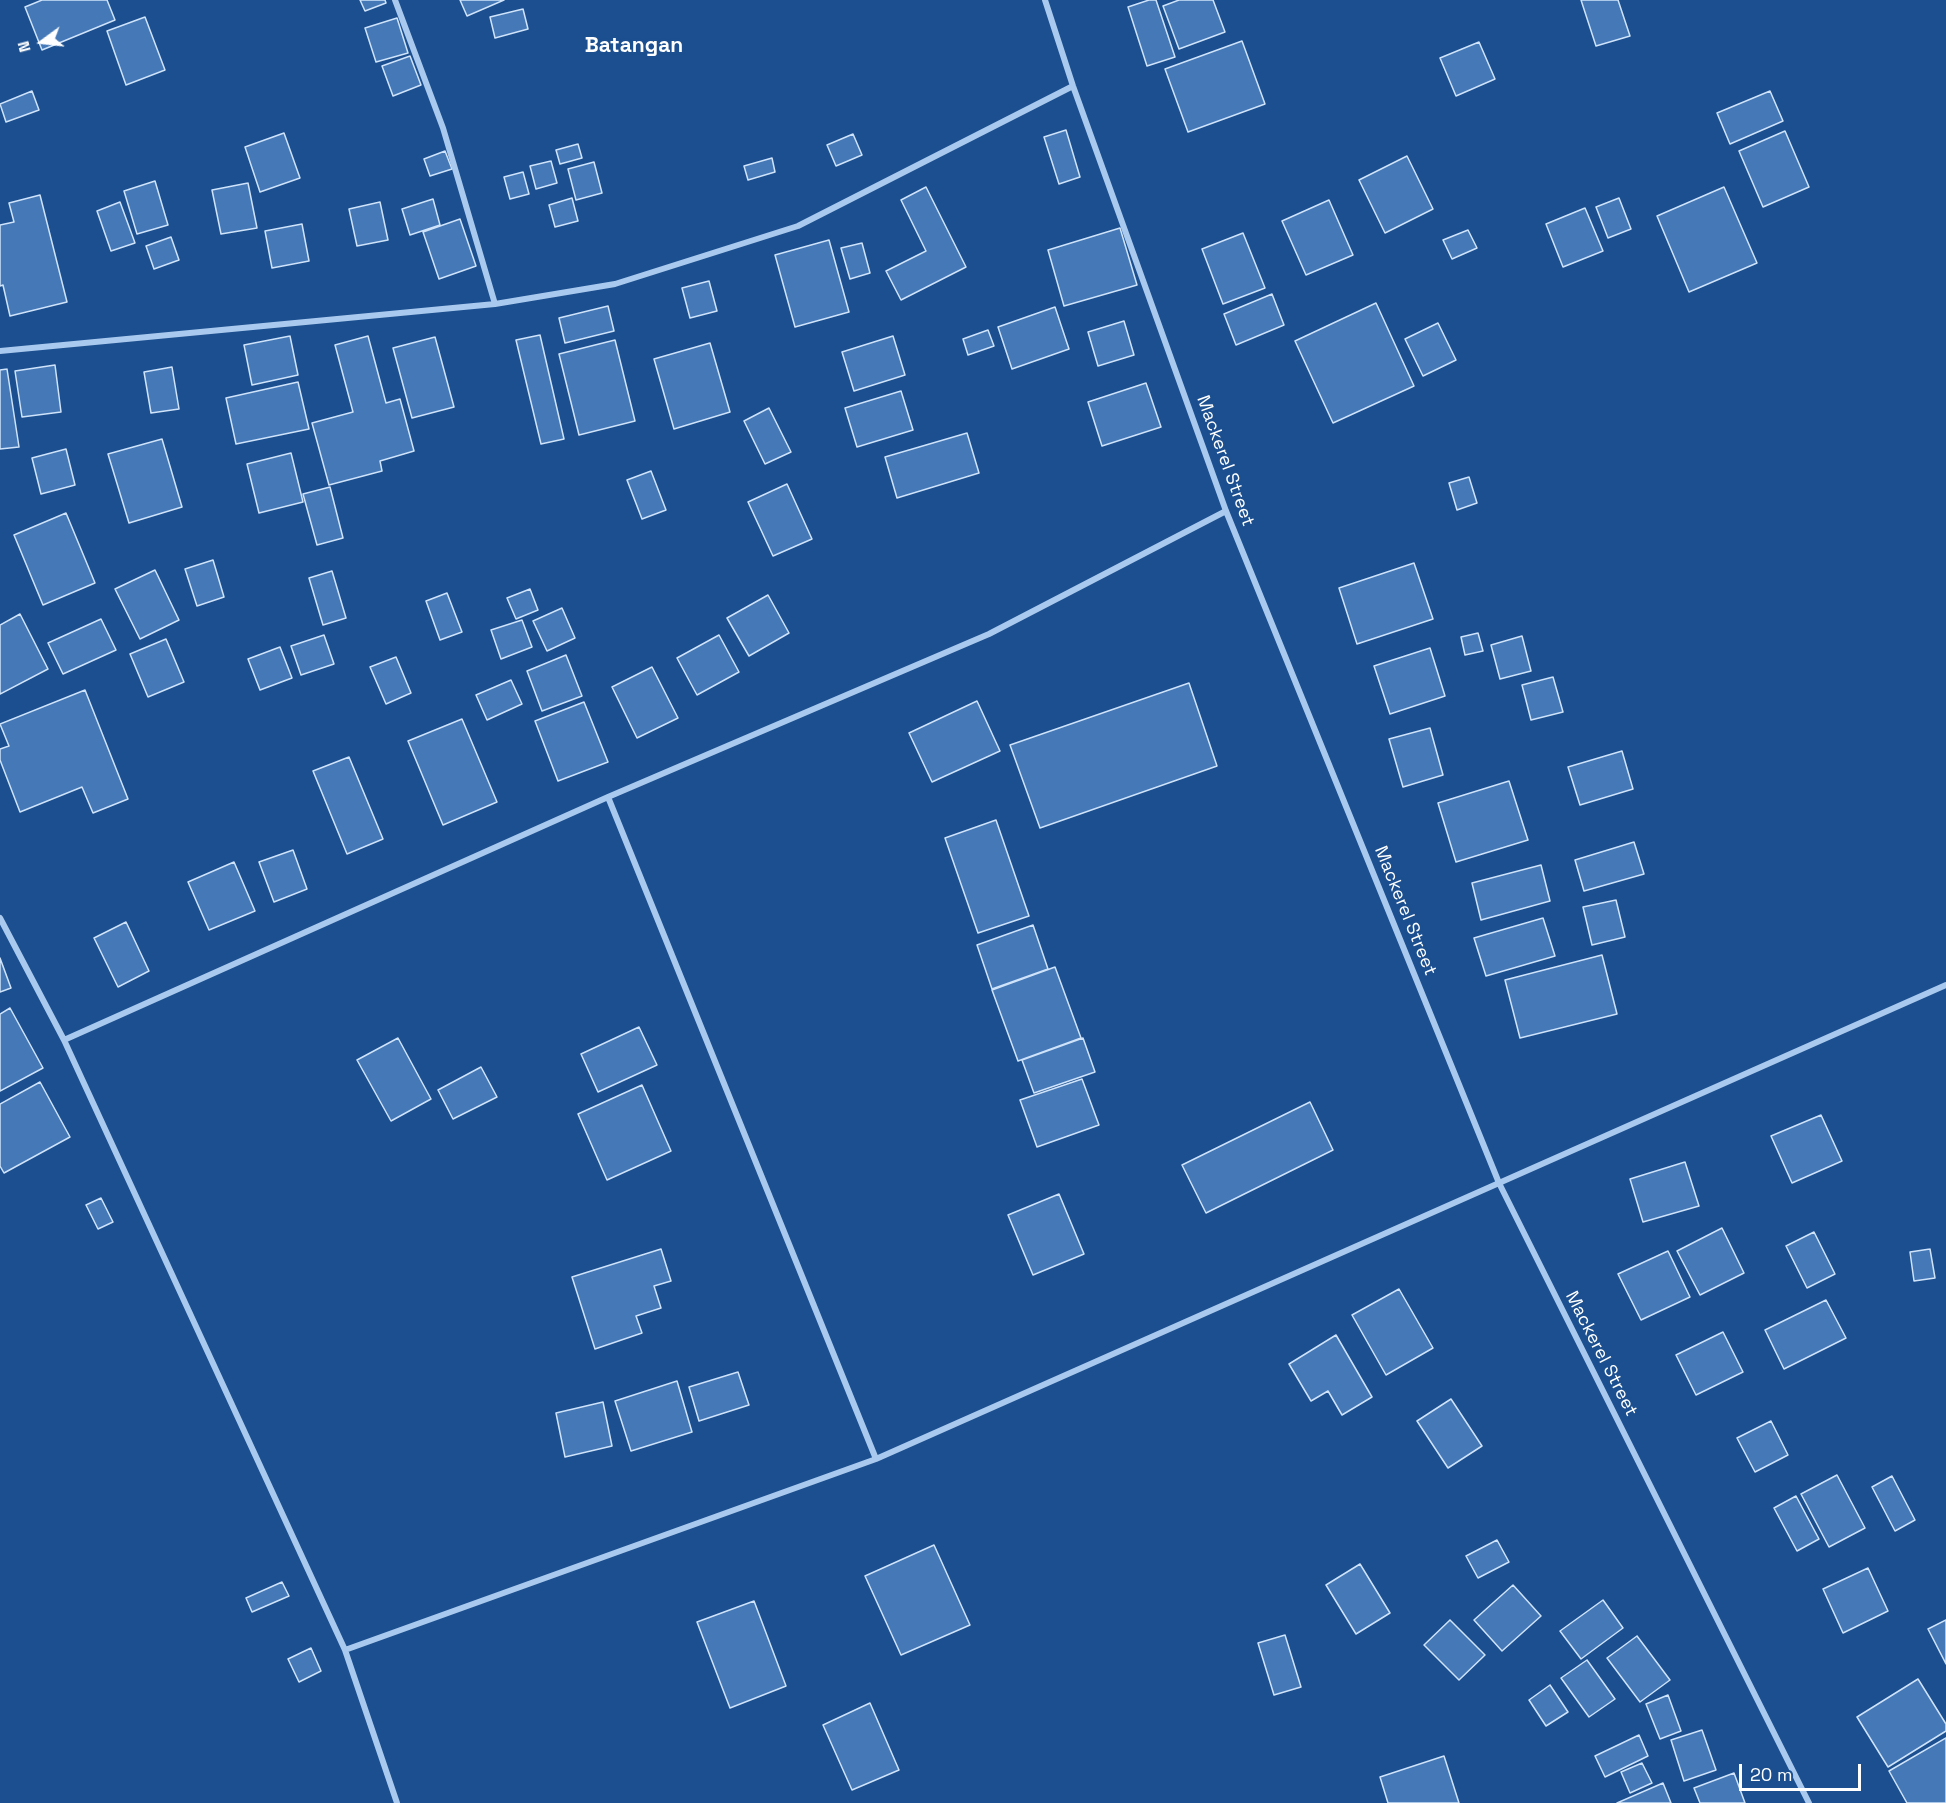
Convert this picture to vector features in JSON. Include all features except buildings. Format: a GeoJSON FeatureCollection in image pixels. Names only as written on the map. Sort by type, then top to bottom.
{"type":"FeatureCollection","features":[{"type":"Feature","properties":{"kind":"street"},"geometry":{"type":"LineString","coordinates":[[394,0],[443,128],[495,304]]}},
{"type":"Feature","properties":{"kind":"street","name":"Mackerel Street"},"geometry":{"type":"LineString","coordinates":[[1045,0],[1073,86],[1226,511],[1499,1183],[1809,1803]]}},
{"type":"Feature","properties":{"kind":"street"},"geometry":{"type":"LineString","coordinates":[[0,351],[495,304],[615,284],[798,226],[1073,86]]}},
{"type":"Feature","properties":{"kind":"street"},"geometry":{"type":"LineString","coordinates":[[64,1040],[608,797],[989,634],[1226,511]]}},
{"type":"Feature","properties":{"kind":"street"},"geometry":{"type":"LineString","coordinates":[[608,797],[876,1459]]}},
{"type":"Feature","properties":{"kind":"street"},"geometry":{"type":"LineString","coordinates":[[0,918],[64,1040],[345,1650],[397,1803]]}},
{"type":"Feature","properties":{"kind":"street"},"geometry":{"type":"LineString","coordinates":[[345,1650],[876,1459],[1946,985]]}},
{"type":"Feature","properties":{"kind":"district","name":"Batangan"},"geometry":{"type":"Point","coordinates":[634,46]}}]}
